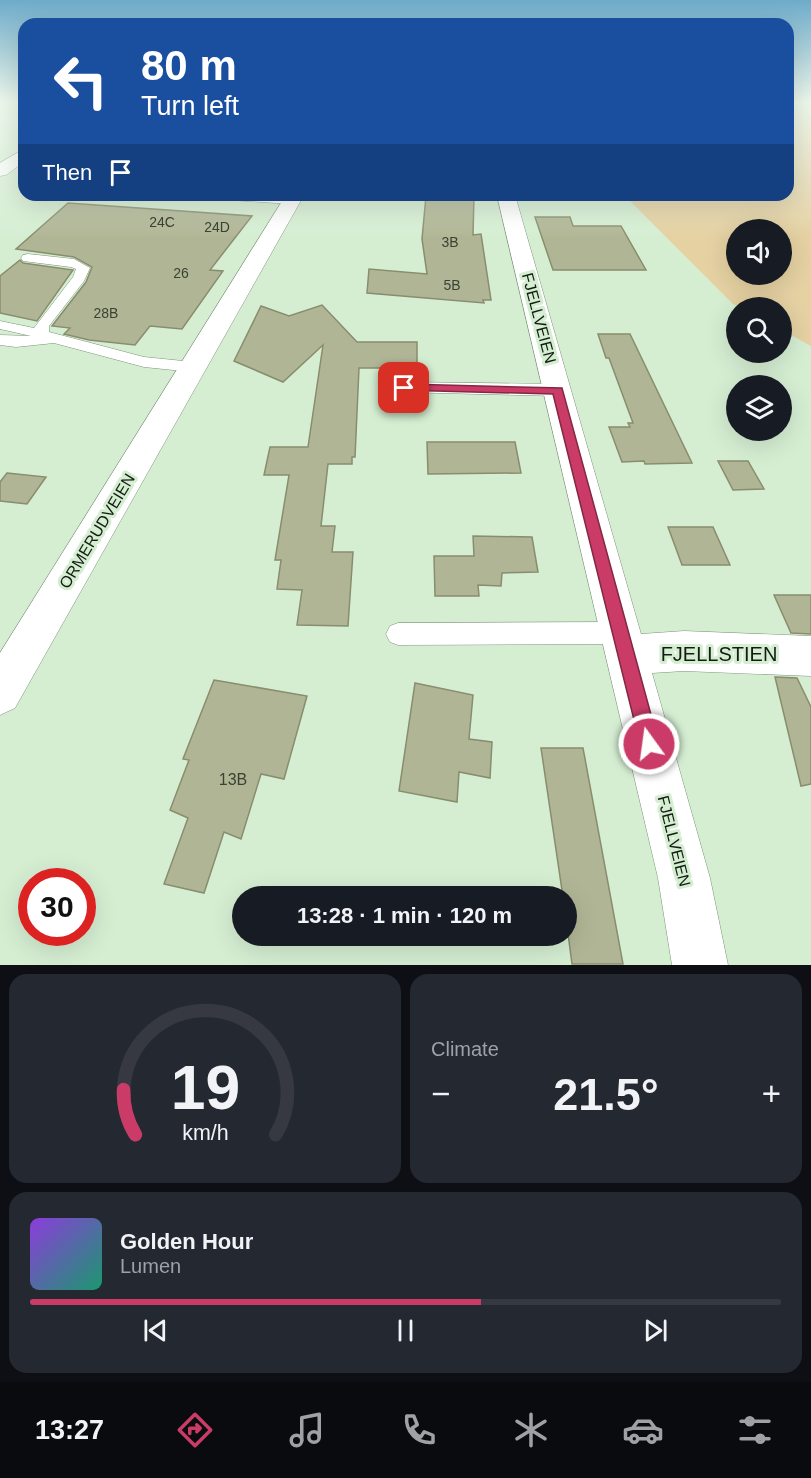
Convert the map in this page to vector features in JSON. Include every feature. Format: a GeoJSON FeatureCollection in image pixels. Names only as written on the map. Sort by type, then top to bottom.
{"type":"FeatureCollection","features":[{"type":"Feature","properties":{"kind":"street"},"geometry":{"type":"LineString","coordinates":[[0,171],[18,158]]}},
{"type":"Feature","properties":{"kind":"street","name":"ORMERUDVEIEN"},"geometry":{"type":"LineString","coordinates":[[0,693],[291,201]]}},
{"type":"Feature","properties":{"kind":"street","name":"FJELLVEIEN"},"geometry":{"type":"LineString","coordinates":[[508,201],[684,878],[700,965]]}},
{"type":"Feature","properties":{"kind":"street","name":"FJELLSTIEN"},"geometry":{"type":"LineString","coordinates":[[623,644],[684,651],[811,656]]}},
{"type":"Feature","properties":{"kind":"lane"},"geometry":{"type":"LineString","coordinates":[[28,258],[74,263],[83,268],[79,278],[41,326],[47,336]]}},
{"type":"Feature","properties":{"kind":"lane"},"geometry":{"type":"LineString","coordinates":[[0,325],[155,364],[193,368]]}},
{"type":"Feature","properties":{"kind":"lane"},"geometry":{"type":"LineString","coordinates":[[0,340],[16,342],[47,336]]}},
{"type":"Feature","properties":{"kind":"lane"},"geometry":{"type":"LineString","coordinates":[[404,388],[558,390]]}},
{"type":"Feature","properties":{"kind":"lane"},"geometry":{"type":"LineString","coordinates":[[398,634],[623,644]]}},
{"type":"Feature","properties":{"kind":"shaded area"},"geometry":{"type":"Polygon","coordinates":[[[794,148],[811,148],[811,346],[792,336],[792,297],[726,297],[630,201],[794,201],[794,148]]]}},
{"type":"Feature","properties":{"kind":"building"},"geometry":{"type":"Polygon","coordinates":[[[426,201],[474,201],[473,235],[481,234],[491,300],[483,300],[484,303],[367,293],[369,269],[427,274],[422,239],[426,201]]]}},
{"type":"Feature","properties":{"kind":"building"},"geometry":{"type":"Polygon","coordinates":[[[68,203],[252,216],[210,270],[223,271],[182,329],[150,326],[135,345],[89,340],[64,334],[70,328],[52,326],[86,282],[92,267],[74,257],[16,249],[68,203]]]}},
{"type":"Feature","properties":{"kind":"building"},"geometry":{"type":"Polygon","coordinates":[[[535,217],[570,217],[573,226],[621,226],[646,270],[553,270],[535,217]]]}},
{"type":"Feature","properties":{"kind":"building"},"geometry":{"type":"Polygon","coordinates":[[[20,260],[23,263],[73,270],[37,321],[0,313],[0,276],[20,260]]]}},
{"type":"Feature","properties":{"kind":"building"},"geometry":{"type":"Polygon","coordinates":[[[322,305],[357,342],[417,342],[417,368],[359,368],[355,457],[352,457],[352,464],[328,464],[321,526],[335,526],[332,552],[353,552],[348,626],[297,625],[302,590],[277,589],[281,560],[275,560],[289,475],[264,475],[270,447],[308,447],[323,345],[283,382],[234,361],[261,306],[289,316],[322,305]]]}},
{"type":"Feature","properties":{"kind":"building"},"geometry":{"type":"Polygon","coordinates":[[[598,334],[630,334],[692,463],[622,462],[609,427],[630,427],[628,423],[633,423],[598,334]]]}},
{"type":"Feature","properties":{"kind":"building"},"geometry":{"type":"Polygon","coordinates":[[[427,442],[515,442],[521,473],[428,474],[427,442]]]}},
{"type":"Feature","properties":{"kind":"building"},"geometry":{"type":"Polygon","coordinates":[[[718,461],[748,461],[764,489],[733,490],[718,461]]]}},
{"type":"Feature","properties":{"kind":"building"},"geometry":{"type":"Polygon","coordinates":[[[7,473],[46,477],[27,504],[0,501],[0,482],[7,473]]]}},
{"type":"Feature","properties":{"kind":"building"},"geometry":{"type":"Polygon","coordinates":[[[668,527],[713,527],[730,565],[682,565],[668,527]]]}},
{"type":"Feature","properties":{"kind":"building"},"geometry":{"type":"Polygon","coordinates":[[[473,536],[532,537],[538,572],[502,573],[501,586],[478,585],[479,596],[435,596],[434,556],[474,556],[473,536]]]}},
{"type":"Feature","properties":{"kind":"building"},"geometry":{"type":"Polygon","coordinates":[[[774,595],[811,595],[811,634],[791,633],[774,595]]]}},
{"type":"Feature","properties":{"kind":"building"},"geometry":{"type":"Polygon","coordinates":[[[775,677],[797,678],[811,707],[811,784],[801,786],[775,677]]]}},
{"type":"Feature","properties":{"kind":"building"},"geometry":{"type":"Polygon","coordinates":[[[214,680],[307,696],[284,779],[261,774],[241,839],[224,832],[204,893],[164,884],[188,818],[170,810],[189,760],[183,759],[214,680]]]}},
{"type":"Feature","properties":{"kind":"building"},"geometry":{"type":"Polygon","coordinates":[[[415,683],[473,695],[469,739],[492,742],[490,778],[459,772],[457,802],[399,791],[415,683]]]}},
{"type":"Feature","properties":{"kind":"building"},"geometry":{"type":"Polygon","coordinates":[[[541,748],[583,748],[623,964],[572,964],[570,946],[577,946],[577,886],[561,886],[541,748]]]}},
{"type":"Feature","properties":{"kind":"route"},"geometry":{"type":"LineString","coordinates":[[404,388],[558,390],[649,744]]}}]}
